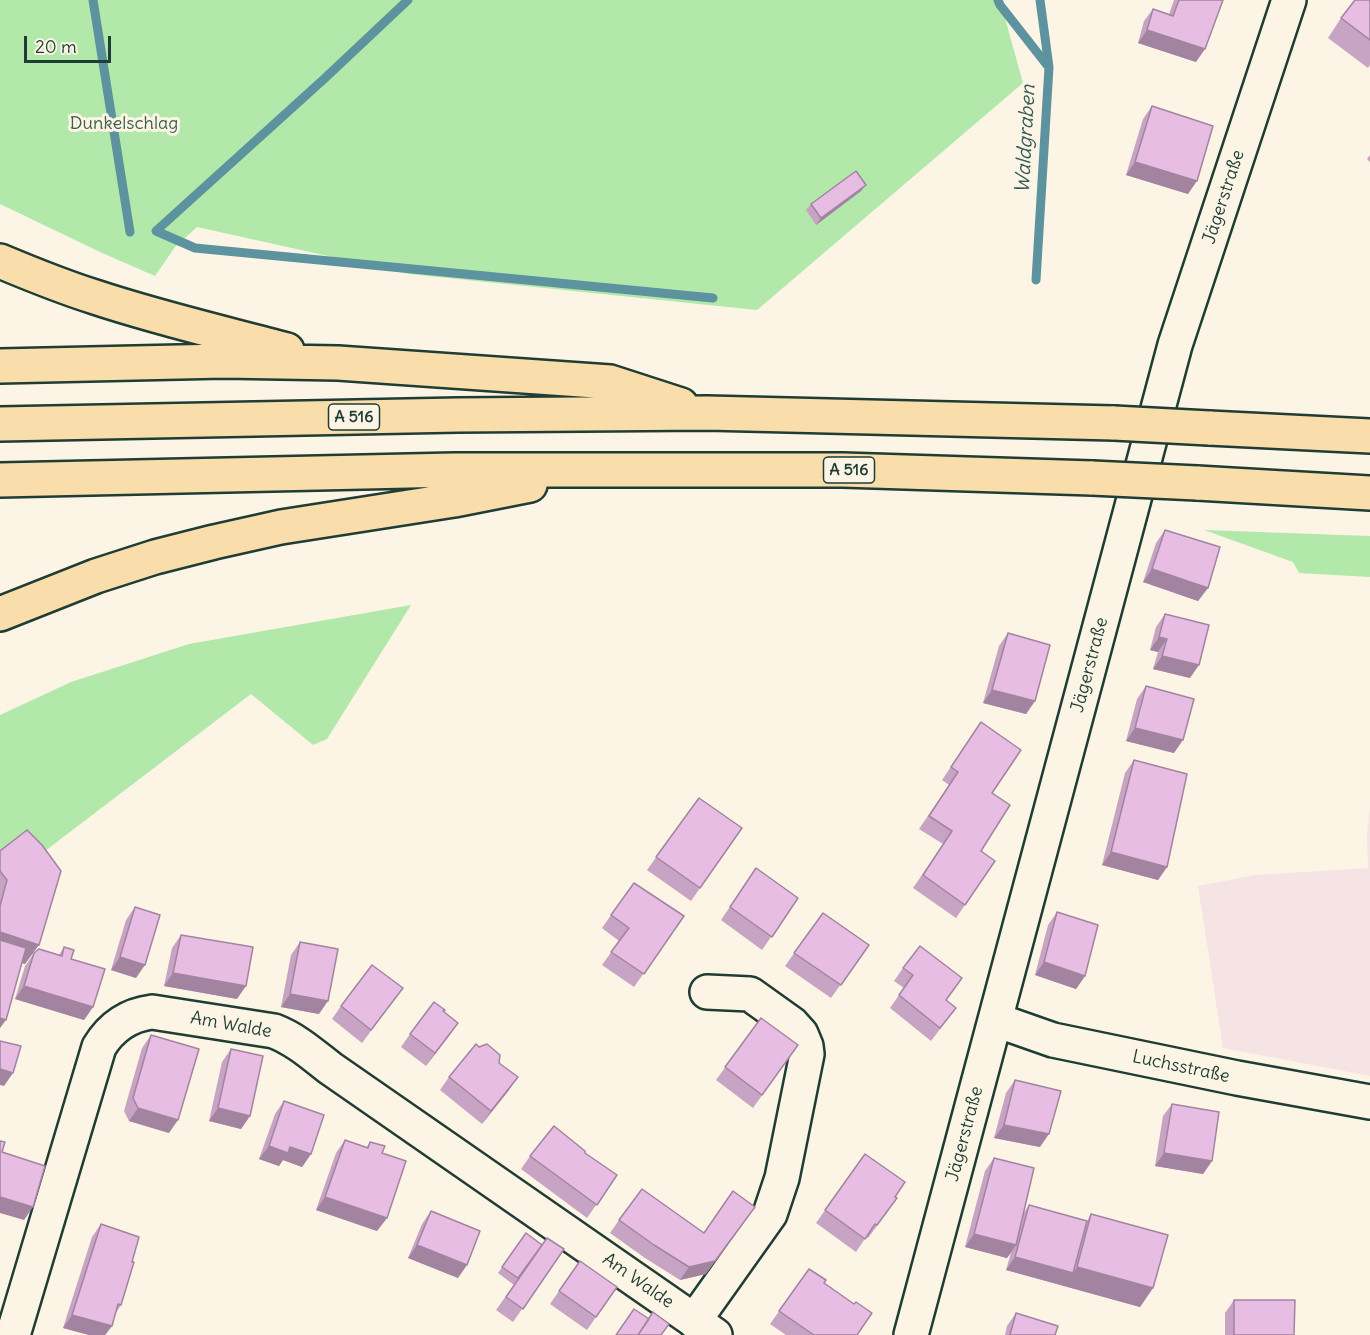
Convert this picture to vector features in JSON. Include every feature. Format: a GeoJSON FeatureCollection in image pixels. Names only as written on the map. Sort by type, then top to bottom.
{"type":"FeatureCollection","features":[{"type":"Feature","properties":{"kind":"highway"},"geometry":{"type":"LineString","coordinates":[[0,261],[94,297],[168,320],[338,363]]}},
{"type":"Feature","properties":{"kind":"highway"},"geometry":{"type":"LineString","coordinates":[[0,366],[224,361],[338,363],[610,382],[707,413]]}},
{"type":"Feature","properties":{"kind":"highway","name":"A 516"},"geometry":{"type":"LineString","coordinates":[[0,424],[458,415],[707,413],[1114,423],[1370,436]]}},
{"type":"Feature","properties":{"kind":"highway","name":"A 516"},"geometry":{"type":"LineString","coordinates":[[0,480],[454,470],[843,470],[1092,478],[1370,493]]}},
{"type":"Feature","properties":{"kind":"highway"},"geometry":{"type":"LineString","coordinates":[[0,614],[96,576],[155,557],[214,542],[281,527],[454,500],[606,470]]}},
{"type":"Feature","properties":{"kind":"street","name":"Jägerstraße"},"geometry":{"type":"LineString","coordinates":[[911,1335],[1175,345],[1289,0]]}},
{"type":"Feature","properties":{"kind":"street","name":"Am Walde"},"geometry":{"type":"LineString","coordinates":[[13,1335],[99,1047],[104,1038],[120,1024],[140,1014],[153,1012],[274,1031],[285,1035],[704,1328],[770,1214],[782,1178],[807,1054],[801,1034],[792,1024],[750,994],[707,992]]}},
{"type":"Feature","properties":{"kind":"street","name":"Luchsstraße"},"geometry":{"type":"LineString","coordinates":[[996,1020],[1053,1040],[1237,1078],[1370,1102]]}},
{"type":"Feature","properties":{"kind":"shaded area"},"geometry":{"type":"Polygon","coordinates":[[[1370,806],[1370,1076],[1223,1048],[1198,886],[1255,875],[1368,868],[1367,834],[1370,806]]]}},
{"type":"Feature","properties":{"kind":"green space","name":"Dunkelschlag"},"geometry":{"type":"Polygon","coordinates":[[[0,0],[1000,0],[1023,83],[757,310],[409,274],[197,227],[175,247],[155,276],[0,204],[0,0]]]}},
{"type":"Feature","properties":{"kind":"green space"},"geometry":{"type":"Polygon","coordinates":[[[1204,530],[1370,536],[1370,577],[1299,573],[1293,562],[1204,530]]]}},
{"type":"Feature","properties":{"kind":"green space"},"geometry":{"type":"Polygon","coordinates":[[[411,605],[327,739],[313,745],[251,694],[28,864],[0,859],[0,715],[71,682],[189,644],[411,605]]]}},
{"type":"Feature","properties":{"kind":"building"},"geometry":{"type":"Polygon","coordinates":[[[1179,0],[1223,0],[1205,49],[1147,30],[1153,9],[1173,16],[1179,0]]]}},
{"type":"Feature","properties":{"kind":"building"},"geometry":{"type":"Polygon","coordinates":[[[1355,0],[1370,0],[1370,40],[1341,18],[1355,0]]]}},
{"type":"Feature","properties":{"kind":"building"},"geometry":{"type":"Polygon","coordinates":[[[1152,106],[1213,126],[1197,181],[1135,162],[1152,106]]]}},
{"type":"Feature","properties":{"kind":"building"},"geometry":{"type":"Polygon","coordinates":[[[856,171],[866,185],[821,218],[811,204],[856,171]]]}},
{"type":"Feature","properties":{"kind":"building"},"geometry":{"type":"Polygon","coordinates":[[[1165,530],[1220,547],[1208,588],[1152,569],[1165,530]]]}},
{"type":"Feature","properties":{"kind":"building"},"geometry":{"type":"Polygon","coordinates":[[[1165,614],[1209,625],[1199,665],[1162,656],[1167,639],[1159,637],[1165,614]]]}},
{"type":"Feature","properties":{"kind":"building"},"geometry":{"type":"Polygon","coordinates":[[[1008,633],[1050,645],[1035,701],[992,690],[1008,633]]]}},
{"type":"Feature","properties":{"kind":"building"},"geometry":{"type":"Polygon","coordinates":[[[1146,686],[1194,699],[1183,740],[1135,728],[1146,686]]]}},
{"type":"Feature","properties":{"kind":"building"},"geometry":{"type":"Polygon","coordinates":[[[981,722],[1021,750],[992,793],[1010,805],[981,851],[995,861],[965,905],[923,875],[952,831],[929,816],[958,772],[951,767],[981,722]]]}},
{"type":"Feature","properties":{"kind":"building"},"geometry":{"type":"Polygon","coordinates":[[[1134,760],[1187,774],[1167,867],[1111,852],[1134,760]]]}},
{"type":"Feature","properties":{"kind":"building"},"geometry":{"type":"Polygon","coordinates":[[[699,798],[742,828],[700,888],[656,857],[699,798]]]}},
{"type":"Feature","properties":{"kind":"building"},"geometry":{"type":"Polygon","coordinates":[[[27,830],[42,845],[61,871],[39,945],[0,932],[0,906],[7,880],[0,871],[0,851],[27,830]]]}},
{"type":"Feature","properties":{"kind":"building"},"geometry":{"type":"Polygon","coordinates":[[[756,868],[798,898],[772,937],[730,907],[756,868]]]}},
{"type":"Feature","properties":{"kind":"building"},"geometry":{"type":"Polygon","coordinates":[[[634,883],[684,916],[644,974],[611,952],[629,928],[611,915],[634,883]]]}},
{"type":"Feature","properties":{"kind":"building"},"geometry":{"type":"Polygon","coordinates":[[[135,907],[160,915],[145,965],[120,957],[135,907]]]}},
{"type":"Feature","properties":{"kind":"building"},"geometry":{"type":"Polygon","coordinates":[[[1057,912],[1098,925],[1085,976],[1044,962],[1057,912]]]}},
{"type":"Feature","properties":{"kind":"building"},"geometry":{"type":"Polygon","coordinates":[[[823,913],[869,945],[841,985],[794,953],[823,913]]]}},
{"type":"Feature","properties":{"kind":"building"},"geometry":{"type":"Polygon","coordinates":[[[181,935],[253,947],[246,986],[173,973],[181,935]]]}},
{"type":"Feature","properties":{"kind":"building"},"geometry":{"type":"Polygon","coordinates":[[[0,940],[26,948],[6,1020],[0,1018],[0,940]]]}},
{"type":"Feature","properties":{"kind":"building"},"geometry":{"type":"Polygon","coordinates":[[[300,942],[338,949],[328,1001],[290,994],[300,942]]]}},
{"type":"Feature","properties":{"kind":"building"},"geometry":{"type":"Polygon","coordinates":[[[920,946],[962,978],[946,1000],[956,1008],[940,1028],[899,995],[913,975],[903,968],[920,946]]]}},
{"type":"Feature","properties":{"kind":"building"},"geometry":{"type":"Polygon","coordinates":[[[64,947],[74,950],[71,959],[105,969],[93,1007],[24,986],[34,953],[39,949],[62,956],[64,947]]]}},
{"type":"Feature","properties":{"kind":"building"},"geometry":{"type":"Polygon","coordinates":[[[372,965],[403,988],[371,1030],[341,1006],[372,965]]]}},
{"type":"Feature","properties":{"kind":"building"},"geometry":{"type":"Polygon","coordinates":[[[434,1002],[458,1023],[435,1053],[410,1034],[434,1002]]]}},
{"type":"Feature","properties":{"kind":"building"},"geometry":{"type":"Polygon","coordinates":[[[761,1018],[798,1045],[762,1095],[725,1067],[761,1018]]]}},
{"type":"Feature","properties":{"kind":"building"},"geometry":{"type":"Polygon","coordinates":[[[151,1035],[199,1049],[178,1120],[138,1108],[133,1098],[151,1035]]]}},
{"type":"Feature","properties":{"kind":"building"},"geometry":{"type":"Polygon","coordinates":[[[0,1041],[21,1046],[13,1073],[0,1069],[0,1041]]]}},
{"type":"Feature","properties":{"kind":"building"},"geometry":{"type":"Polygon","coordinates":[[[476,1044],[479,1047],[487,1044],[500,1055],[499,1063],[518,1077],[491,1111],[449,1077],[476,1044]]]}},
{"type":"Feature","properties":{"kind":"building"},"geometry":{"type":"Polygon","coordinates":[[[231,1049],[263,1056],[250,1116],[218,1108],[231,1049]]]}},
{"type":"Feature","properties":{"kind":"building"},"geometry":{"type":"Polygon","coordinates":[[[1015,1080],[1061,1091],[1049,1134],[1004,1125],[1015,1080]]]}},
{"type":"Feature","properties":{"kind":"building"},"geometry":{"type":"Polygon","coordinates":[[[284,1101],[324,1115],[311,1154],[290,1147],[288,1153],[269,1146],[284,1101]]]}},
{"type":"Feature","properties":{"kind":"building"},"geometry":{"type":"Polygon","coordinates":[[[1172,1104],[1219,1112],[1212,1161],[1164,1153],[1172,1104]]]}},
{"type":"Feature","properties":{"kind":"building"},"geometry":{"type":"Polygon","coordinates":[[[554,1126],[585,1153],[617,1175],[597,1205],[530,1156],[554,1126]]]}},
{"type":"Feature","properties":{"kind":"building"},"geometry":{"type":"Polygon","coordinates":[[[345,1140],[368,1148],[370,1142],[385,1146],[382,1153],[406,1161],[387,1218],[325,1197],[345,1140]]]}},
{"type":"Feature","properties":{"kind":"building"},"geometry":{"type":"Polygon","coordinates":[[[0,1141],[5,1142],[2,1152],[45,1166],[33,1207],[0,1197],[0,1141]]]}},
{"type":"Feature","properties":{"kind":"building"},"geometry":{"type":"Polygon","coordinates":[[[865,1154],[905,1182],[895,1197],[897,1198],[865,1239],[825,1210],[865,1154]]]}},
{"type":"Feature","properties":{"kind":"building"},"geometry":{"type":"Polygon","coordinates":[[[994,1158],[1034,1168],[1016,1245],[974,1234],[994,1158]]]}},
{"type":"Feature","properties":{"kind":"building"},"geometry":{"type":"Polygon","coordinates":[[[642,1189],[704,1233],[733,1191],[755,1207],[715,1261],[689,1267],[619,1220],[642,1189]]]}},
{"type":"Feature","properties":{"kind":"building"},"geometry":{"type":"Polygon","coordinates":[[[1029,1205],[1087,1221],[1073,1273],[1015,1257],[1029,1205]]]}},
{"type":"Feature","properties":{"kind":"building"},"geometry":{"type":"Polygon","coordinates":[[[431,1211],[480,1231],[467,1265],[417,1245],[431,1211]]]}},
{"type":"Feature","properties":{"kind":"building"},"geometry":{"type":"Polygon","coordinates":[[[1091,1214],[1168,1235],[1153,1288],[1077,1267],[1091,1214]]]}},
{"type":"Feature","properties":{"kind":"building"},"geometry":{"type":"Polygon","coordinates":[[[101,1224],[139,1237],[121,1305],[118,1304],[112,1326],[72,1315],[101,1224]]]}},
{"type":"Feature","properties":{"kind":"building"},"geometry":{"type":"Polygon","coordinates":[[[526,1233],[542,1245],[518,1278],[502,1267],[526,1233]]]}},
{"type":"Feature","properties":{"kind":"building"},"geometry":{"type":"Polygon","coordinates":[[[547,1238],[564,1249],[523,1309],[506,1297],[547,1238]]]}},
{"type":"Feature","properties":{"kind":"building"},"geometry":{"type":"Polygon","coordinates":[[[580,1261],[617,1287],[596,1317],[559,1291],[580,1261]]]}},
{"type":"Feature","properties":{"kind":"building"},"geometry":{"type":"Polygon","coordinates":[[[809,1269],[826,1280],[824,1283],[854,1304],[856,1302],[872,1313],[857,1335],[814,1335],[779,1311],[809,1269]]]}},
{"type":"Feature","properties":{"kind":"building"},"geometry":{"type":"Polygon","coordinates":[[[1234,1300],[1295,1300],[1294,1335],[1234,1335],[1234,1300]]]}},
{"type":"Feature","properties":{"kind":"building"},"geometry":{"type":"Polygon","coordinates":[[[634,1309],[649,1319],[638,1335],[616,1335],[634,1309]]]}},
{"type":"Feature","properties":{"kind":"building"},"geometry":{"type":"Polygon","coordinates":[[[653,1312],[669,1324],[661,1335],[638,1335],[653,1312]]]}},
{"type":"Feature","properties":{"kind":"building"},"geometry":{"type":"Polygon","coordinates":[[[1016,1313],[1058,1326],[1055,1335],[1010,1335],[1016,1313]]]}},
{"type":"Feature","properties":{"kind":"waterway"},"geometry":{"type":"LineString","coordinates":[[93,0],[130,232]]}},
{"type":"Feature","properties":{"kind":"waterway"},"geometry":{"type":"LineString","coordinates":[[408,0],[156,231],[195,248],[713,298]]}},
{"type":"Feature","properties":{"kind":"waterway"},"geometry":{"type":"LineString","coordinates":[[998,0],[1047,65]]}},
{"type":"Feature","properties":{"kind":"waterway","name":"Waldgraben"},"geometry":{"type":"LineString","coordinates":[[1036,280],[1049,67],[1040,0]]}}]}
